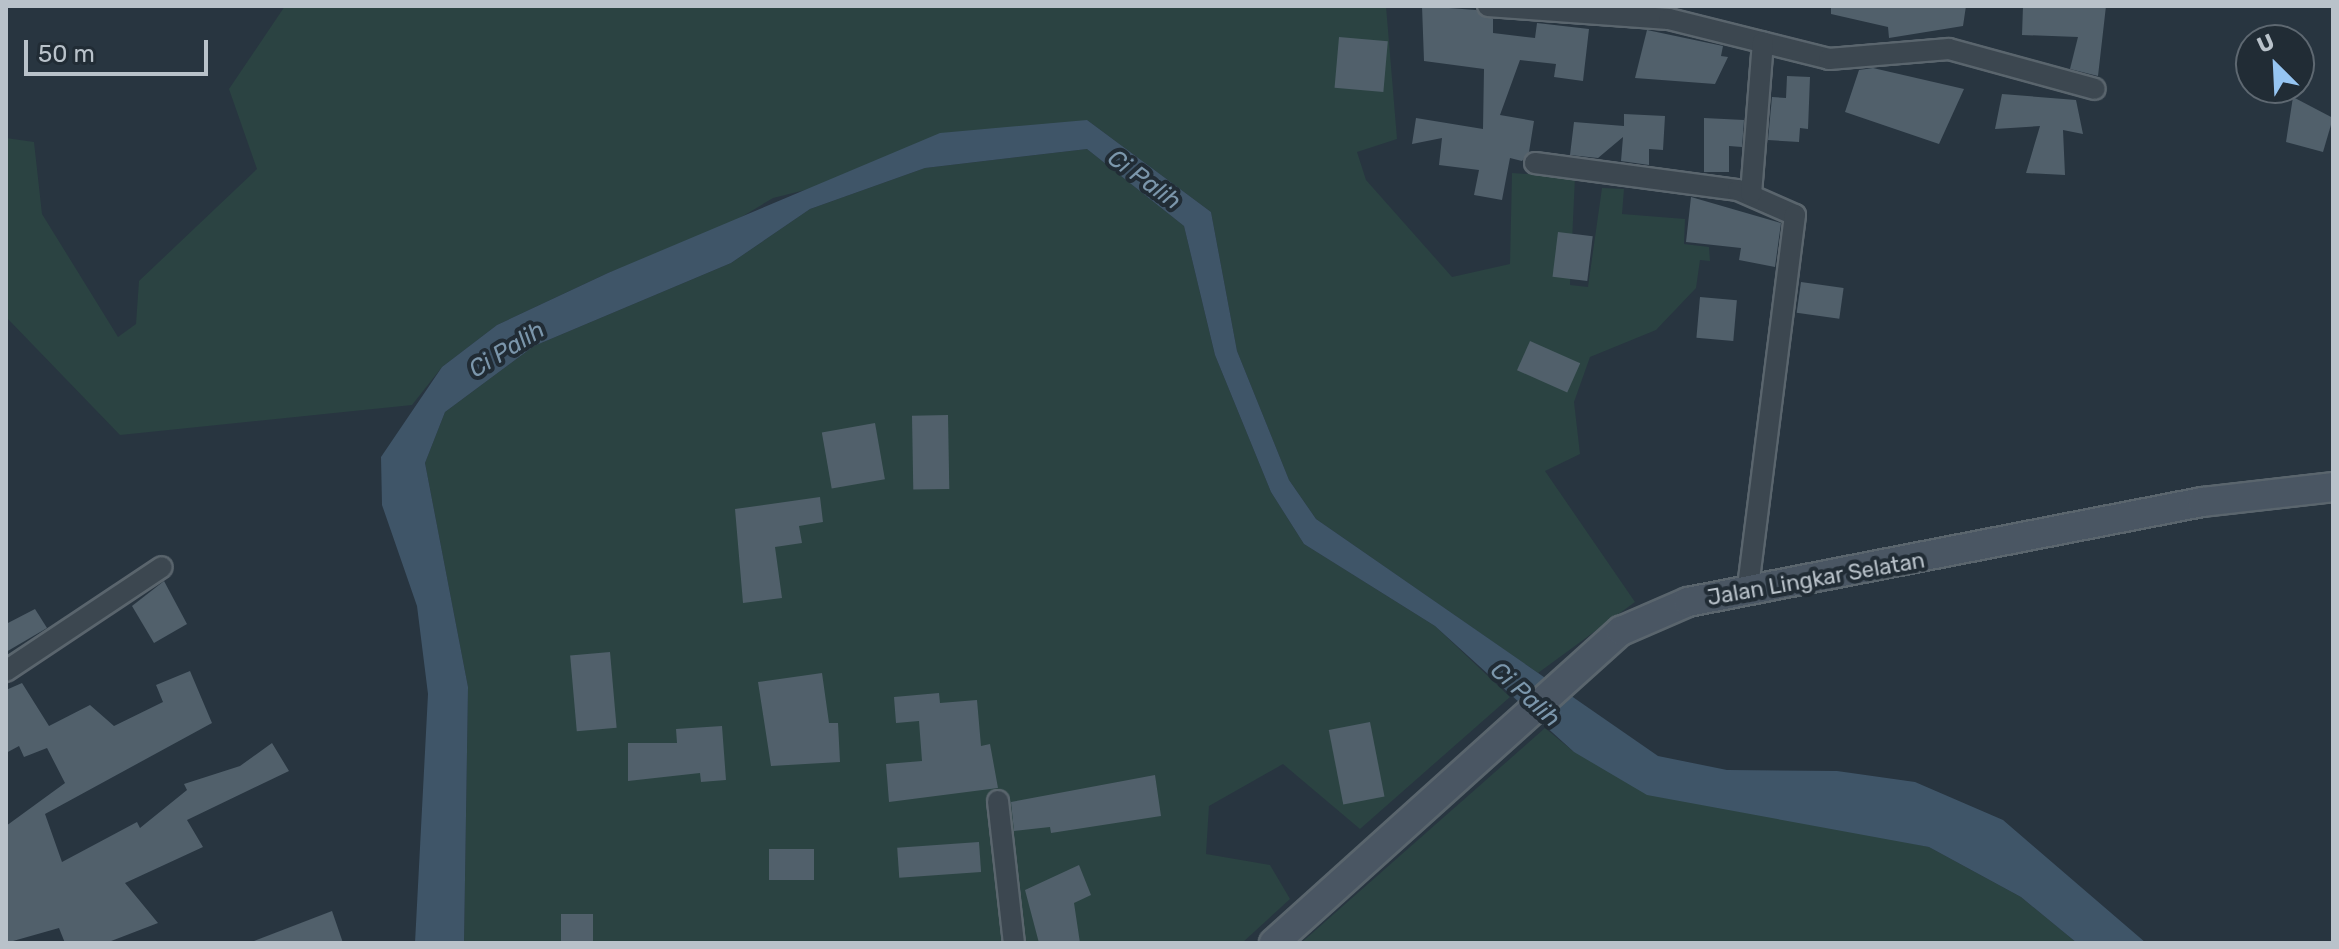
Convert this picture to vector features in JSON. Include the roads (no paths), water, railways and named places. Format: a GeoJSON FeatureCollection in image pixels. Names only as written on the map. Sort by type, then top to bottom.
{"type":"FeatureCollection","features":[{"type":"Feature","properties":{"kind":"street"},"geometry":{"type":"LineString","coordinates":[[1488,6],[1669,19],[1829,59],[1949,49],[2095,89]]}},
{"type":"Feature","properties":{"kind":"street"},"geometry":{"type":"LineString","coordinates":[[1751,194],[1763,42]]}},
{"type":"Feature","properties":{"kind":"street"},"geometry":{"type":"LineString","coordinates":[[1535,163],[1751,194],[1791,212],[1798,226],[1748,588]]}},
{"type":"Feature","properties":{"kind":"street","name":"Jalan Lingkar Selatan"},"geometry":{"type":"LineString","coordinates":[[1274,943],[1621,631],[1688,602],[1748,588],[1865,573],[2202,502],[2333,487]]}},
{"type":"Feature","properties":{"kind":"street"},"geometry":{"type":"LineString","coordinates":[[6,671],[162,567]]}},
{"type":"Feature","properties":{"kind":"street"},"geometry":{"type":"LineString","coordinates":[[998,801],[1014,943]]}},
{"type":"Feature","properties":{"kind":"water","name":"Ci Palih"},"geometry":{"type":"Polygon","coordinates":[[[1087,120],[1211,212],[1237,351],[1289,480],[1316,519],[1658,756],[1727,770],[1837,771],[1915,782],[2003,820],[2146,943],[2077,943],[2021,897],[1929,847],[1647,795],[1574,752],[1435,626],[1304,544],[1271,492],[1215,355],[1184,226],[1087,149],[925,168],[810,209],[731,263],[534,346],[445,412],[425,463],[468,687],[464,943],[415,943],[428,694],[417,606],[382,505],[381,457],[442,367],[497,325],[608,273],[940,133],[1087,120]]]}}]}
